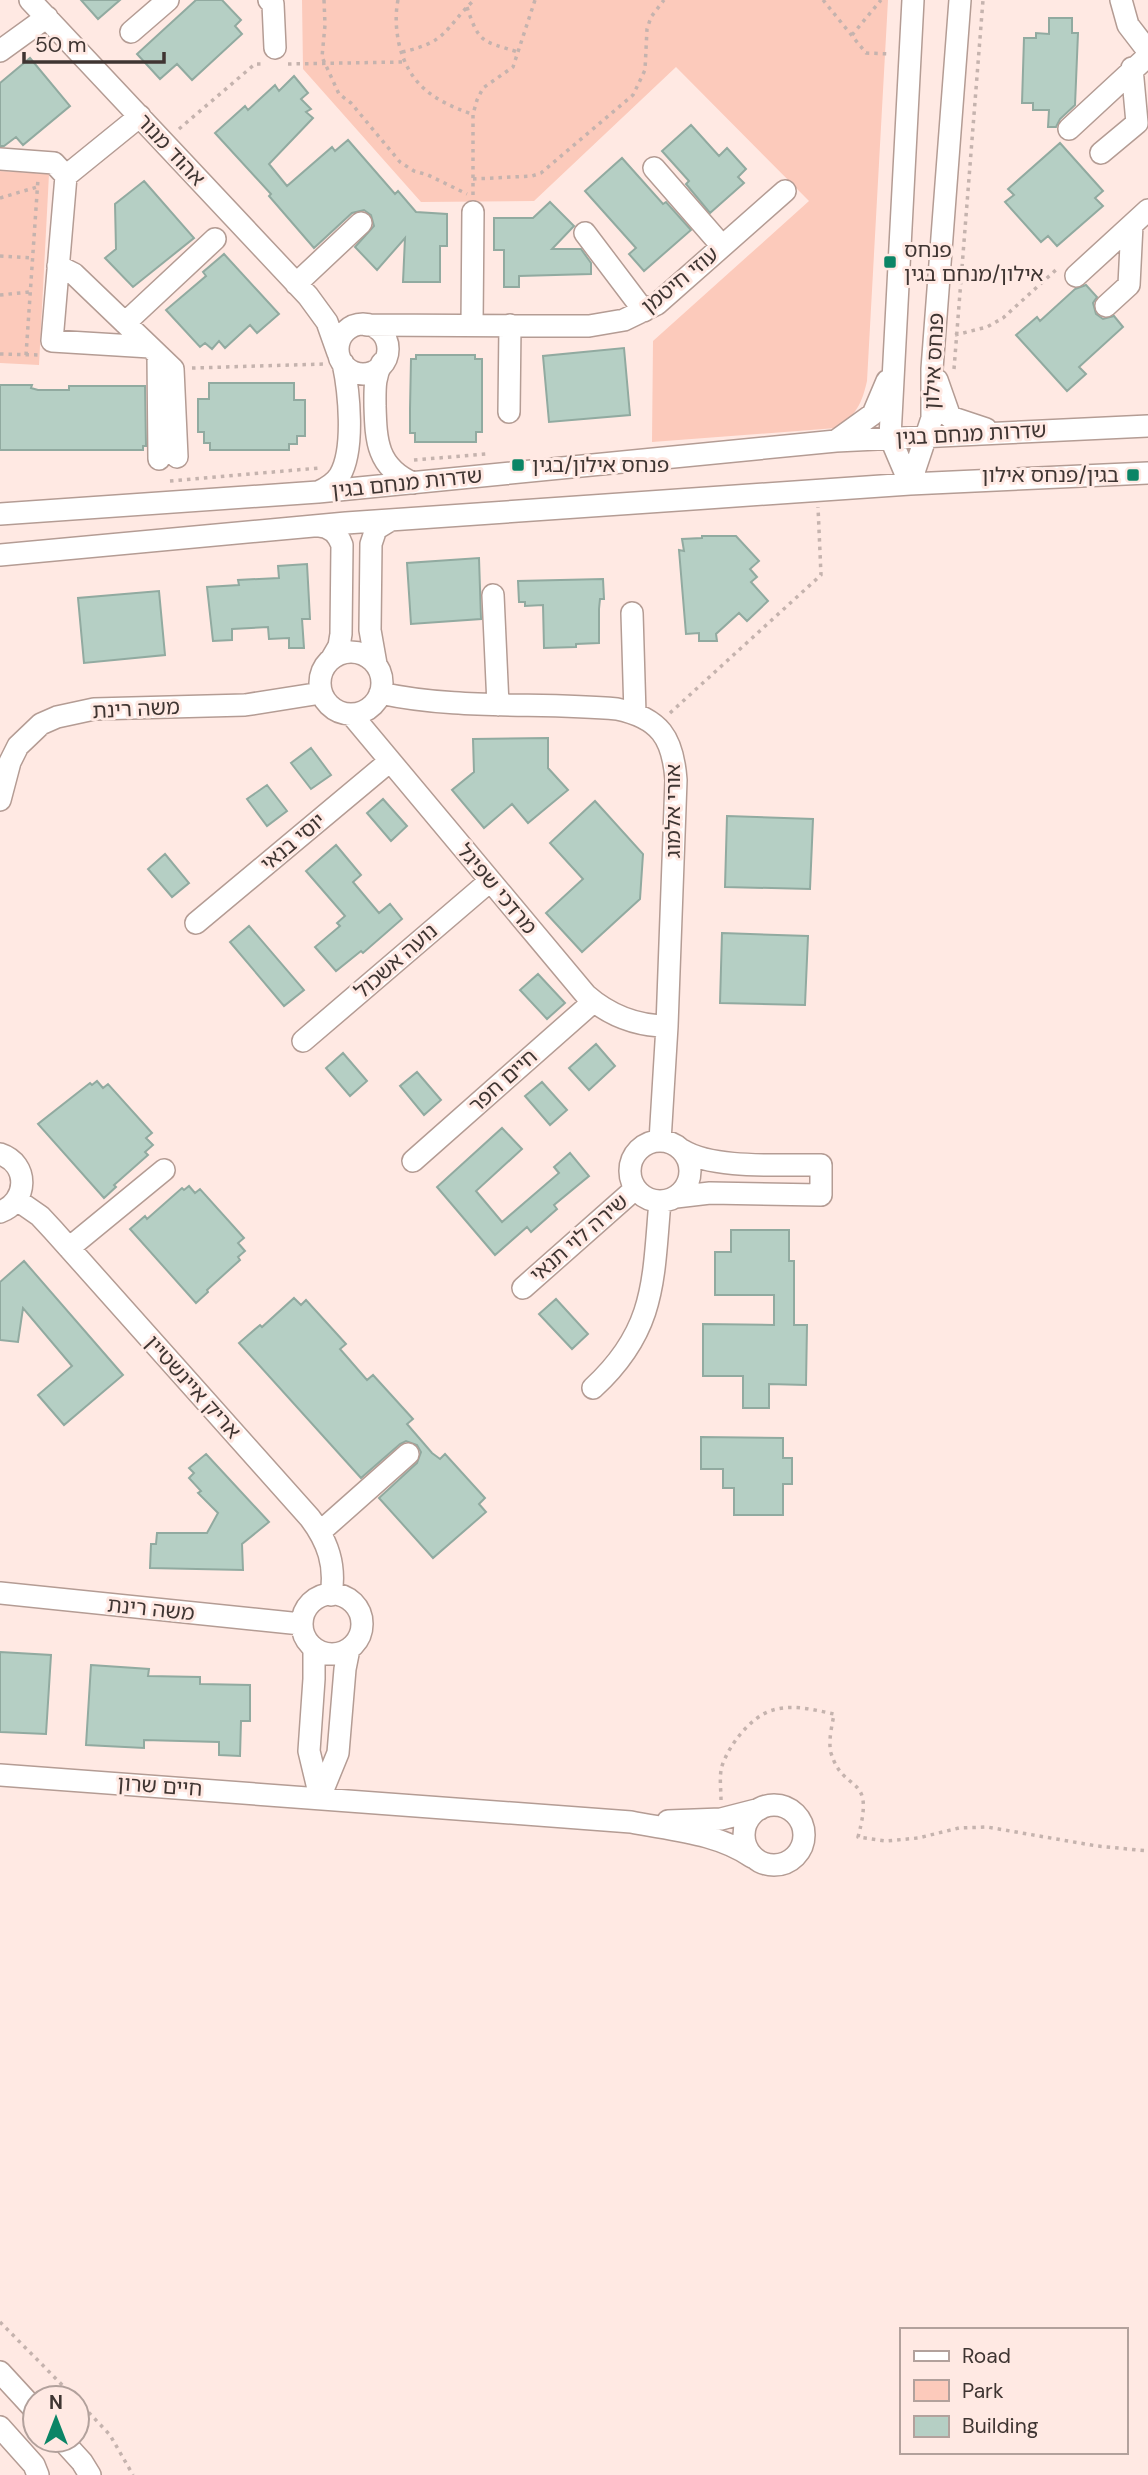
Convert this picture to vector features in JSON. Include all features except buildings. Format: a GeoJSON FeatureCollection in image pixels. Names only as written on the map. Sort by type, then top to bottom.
{"type":"FeatureCollection","features":[{"type":"Feature","properties":{"kind":"street"},"geometry":{"type":"LineString","coordinates":[[131,32],[168,0]]}},
{"type":"Feature","properties":{"kind":"street"},"geometry":{"type":"LineString","coordinates":[[269,0],[273,4],[276,59]]}},
{"type":"Feature","properties":{"kind":"street","name":"פנחס אילון"},"geometry":{"type":"LineString","coordinates":[[910,484],[890,437],[913,0]]}},
{"type":"Feature","properties":{"kind":"street","name":"פנחס אילון"},"geometry":{"type":"LineString","coordinates":[[910,484],[932,418],[932,369],[960,0]]}},
{"type":"Feature","properties":{"kind":"street"},"geometry":{"type":"LineString","coordinates":[[1101,153],[1137,123],[1143,59],[1128,25],[1121,0]]}},
{"type":"Feature","properties":{"kind":"street"},"geometry":{"type":"LineString","coordinates":[[0,51],[36,5]]}},
{"type":"Feature","properties":{"kind":"street","name":"אהוד מנור"},"geometry":{"type":"LineString","coordinates":[[36,5],[302,290],[327,322],[340,358],[348,405],[345,460],[335,480],[318,492]]}},
{"type":"Feature","properties":{"kind":"street"},"geometry":{"type":"LineString","coordinates":[[1069,130],[1143,59]]}},
{"type":"Feature","properties":{"kind":"street"},"geometry":{"type":"LineString","coordinates":[[140,117],[66,176],[52,341],[160,357]]}},
{"type":"Feature","properties":{"kind":"street"},"geometry":{"type":"LineString","coordinates":[[0,159],[54,163],[66,176]]}},
{"type":"Feature","properties":{"kind":"street"},"geometry":{"type":"LineString","coordinates":[[654,168],[722,246]]}},
{"type":"Feature","properties":{"kind":"street","name":"עוזי חיטמן"},"geometry":{"type":"LineString","coordinates":[[363,325],[596,326],[624,320],[657,304],[785,191]]}},
{"type":"Feature","properties":{"kind":"street"},"geometry":{"type":"LineString","coordinates":[[472,325],[473,203]]}},
{"type":"Feature","properties":{"kind":"street"},"geometry":{"type":"LineString","coordinates":[[1070,269],[1132,225],[1148,210]]}},
{"type":"Feature","properties":{"kind":"street"},"geometry":{"type":"LineString","coordinates":[[302,290],[361,223]]}},
{"type":"Feature","properties":{"kind":"street"},"geometry":{"type":"LineString","coordinates":[[1106,306],[1129,285],[1132,225]]}},
{"type":"Feature","properties":{"kind":"street"},"geometry":{"type":"LineString","coordinates":[[585,233],[644,311]]}},
{"type":"Feature","properties":{"kind":"street"},"geometry":{"type":"LineString","coordinates":[[125,323],[215,239]]}},
{"type":"Feature","properties":{"kind":"street"},"geometry":{"type":"LineString","coordinates":[[58,266],[74,274],[160,357],[168,458]]}},
{"type":"Feature","properties":{"kind":"street","name":"אהוד מנור"},"geometry":{"type":"LineString","coordinates":[[302,290],[330,313],[363,325]]}},
{"type":"Feature","properties":{"kind":"street","name":"עוזי חיטמן"},"geometry":{"type":"LineString","coordinates":[[385,358],[400,338],[431,324]]}},
{"type":"Feature","properties":{"kind":"street"},"geometry":{"type":"LineString","coordinates":[[385,358],[374,371],[363,374],[351,371],[340,358],[338,345],[343,334],[363,325],[382,334],[387,345],[385,358],[377,372],[374,386],[378,446],[393,470],[414,483]]}},
{"type":"Feature","properties":{"kind":"street"},"geometry":{"type":"LineString","coordinates":[[509,412],[510,325]]}},
{"type":"Feature","properties":{"kind":"street"},"geometry":{"type":"LineString","coordinates":[[932,369],[950,416],[994,432]]}},
{"type":"Feature","properties":{"kind":"street"},"geometry":{"type":"LineString","coordinates":[[836,441],[873,414],[892,370]]}},
{"type":"Feature","properties":{"kind":"street","name":"שדרות מנחם בגין"},"geometry":{"type":"LineString","coordinates":[[0,514],[318,492],[836,441],[1148,426]]}},
{"type":"Feature","properties":{"kind":"street","name":"שדרות מנחם בגין"},"geometry":{"type":"LineString","coordinates":[[0,555],[318,526],[910,484],[1148,473]]}},
{"type":"Feature","properties":{"kind":"street"},"geometry":{"type":"LineString","coordinates":[[318,526],[332,530],[342,545],[341,638],[332,658],[321,673],[321,692],[332,708],[351,714],[365,710],[376,701],[380,692],[382,678],[376,664],[370,630],[371,544],[376,529],[389,521]]}},
{"type":"Feature","properties":{"kind":"street"},"geometry":{"type":"LineString","coordinates":[[494,595],[498,705]]}},
{"type":"Feature","properties":{"kind":"street"},"geometry":{"type":"LineString","coordinates":[[632,612],[635,713]]}},
{"type":"Feature","properties":{"kind":"street"},"geometry":{"type":"LineString","coordinates":[[332,658],[341,653],[356,652],[376,664]]}},
{"type":"Feature","properties":{"kind":"street","name":"משה רינת"},"geometry":{"type":"LineString","coordinates":[[0,800],[10,762],[18,746],[41,724],[57,717],[94,709],[245,705],[321,692]]}},
{"type":"Feature","properties":{"kind":"street"},"geometry":{"type":"LineString","coordinates":[[380,692],[427,702],[600,707],[635,713],[657,726]]}},
{"type":"Feature","properties":{"kind":"street","name":"מרדכי שפיגל"},"geometry":{"type":"LineString","coordinates":[[351,714],[579,989],[593,1002],[626,1020],[667,1026]]}},
{"type":"Feature","properties":{"kind":"street","name":"אורי אלמוג"},"geometry":{"type":"LineString","coordinates":[[657,726],[670,747],[676,780],[660,1141]]}},
{"type":"Feature","properties":{"kind":"street","name":"יוסי בנאי"},"geometry":{"type":"LineString","coordinates":[[197,923],[390,761]]}},
{"type":"Feature","properties":{"kind":"street","name":"נועה אשכול"},"geometry":{"type":"LineString","coordinates":[[303,1041],[490,881]]}},
{"type":"Feature","properties":{"kind":"street","name":"חיים חפר"},"geometry":{"type":"LineString","coordinates":[[413,1161],[593,1002]]}},
{"type":"Feature","properties":{"kind":"street"},"geometry":{"type":"LineString","coordinates":[[670,1142],[682,1150],[698,1158],[723,1163],[821,1164],[821,1195],[710,1193],[668,1199],[646,1198],[635,1189],[629,1171],[633,1157],[646,1144],[670,1142]]}},
{"type":"Feature","properties":{"kind":"street"},"geometry":{"type":"LineString","coordinates":[[593,1388],[627,1350],[645,1315],[668,1199],[684,1189],[690,1176],[689,1161],[682,1150]]}},
{"type":"Feature","properties":{"kind":"street"},"geometry":{"type":"LineString","coordinates":[[0,1154],[13,1162],[21,1174],[22,1188],[8,1206]]}},
{"type":"Feature","properties":{"kind":"street"},"geometry":{"type":"LineString","coordinates":[[69,1248],[164,1170]]}},
{"type":"Feature","properties":{"kind":"street","name":"שירה לוי תנאי"},"geometry":{"type":"LineString","coordinates":[[523,1288],[635,1189]]}},
{"type":"Feature","properties":{"kind":"street","name":"אריק איינשטיין"},"geometry":{"type":"LineString","coordinates":[[8,1206],[40,1216],[320,1532],[333,1563],[335,1575],[331,1595]]}},
{"type":"Feature","properties":{"kind":"street"},"geometry":{"type":"LineString","coordinates":[[320,1532],[408,1454]]}},
{"type":"Feature","properties":{"kind":"street","name":"משה רינת"},"geometry":{"type":"LineString","coordinates":[[0,1592],[301,1625]]}},
{"type":"Feature","properties":{"kind":"street"},"geometry":{"type":"LineString","coordinates":[[320,1797],[338,1753],[345,1669],[349,1648],[360,1634],[360,1615],[349,1600],[331,1595],[322,1596],[310,1603],[301,1625],[305,1638],[314,1648],[331,1654],[349,1648]]}},
{"type":"Feature","properties":{"kind":"street"},"geometry":{"type":"LineString","coordinates":[[314,1648],[309,1751],[320,1797]]}},
{"type":"Feature","properties":{"kind":"street","name":"חיים שרון"},"geometry":{"type":"LineString","coordinates":[[0,1775],[631,1822],[721,1819],[760,1809]]}},
{"type":"Feature","properties":{"kind":"street"},"geometry":{"type":"LineString","coordinates":[[773,1805],[791,1811],[800,1822],[803,1840],[795,1857],[783,1864],[764,1864],[752,1857],[744,1842],[744,1829],[750,1817],[760,1809],[773,1805]]}},
{"type":"Feature","properties":{"kind":"street","name":"חיים שרון"},"geometry":{"type":"LineString","coordinates":[[631,1822],[711,1838],[738,1847],[752,1857]]}},
{"type":"Feature","properties":{"kind":"street"},"geometry":{"type":"LineString","coordinates":[[0,2372],[21,2395]]}},
{"type":"Feature","properties":{"kind":"street"},"geometry":{"type":"LineString","coordinates":[[0,2427],[34,2465],[38,2475]]}},
{"type":"Feature","properties":{"kind":"street"},"geometry":{"type":"LineString","coordinates":[[74,2454],[86,2468]]}},
{"type":"Feature","properties":{"kind":"path"},"geometry":{"type":"LineString","coordinates":[[324,0],[323,57],[339,94],[351,103],[400,162],[466,194],[473,203]]}},
{"type":"Feature","properties":{"kind":"path"},"geometry":{"type":"LineString","coordinates":[[398,0],[397,33],[403,62],[414,79],[432,96],[473,114]]}},
{"type":"Feature","properties":{"kind":"path"},"geometry":{"type":"LineString","coordinates":[[401,52],[421,48],[440,39],[474,0]]}},
{"type":"Feature","properties":{"kind":"path"},"geometry":{"type":"LineString","coordinates":[[473,203],[473,114],[483,88],[513,67],[535,0]]}},
{"type":"Feature","properties":{"kind":"path"},"geometry":{"type":"LineString","coordinates":[[473,179],[532,176],[541,173],[633,95],[645,70],[647,29],[651,17],[664,0]]}},
{"type":"Feature","properties":{"kind":"path"},"geometry":{"type":"LineString","coordinates":[[823,0],[866,52],[910,54]]}},
{"type":"Feature","properties":{"kind":"path"},"geometry":{"type":"LineString","coordinates":[[852,35],[881,0]]}},
{"type":"Feature","properties":{"kind":"path"},"geometry":{"type":"LineString","coordinates":[[954,375],[983,0]]}},
{"type":"Feature","properties":{"kind":"path"},"geometry":{"type":"LineString","coordinates":[[467,7],[478,36],[492,44],[519,52]]}},
{"type":"Feature","properties":{"kind":"path"},"geometry":{"type":"LineString","coordinates":[[164,142],[255,64],[276,59],[325,63],[403,62]]}},
{"type":"Feature","properties":{"kind":"path"},"geometry":{"type":"LineString","coordinates":[[26,355],[39,162]]}},
{"type":"Feature","properties":{"kind":"path"},"geometry":{"type":"LineString","coordinates":[[0,198],[37,187]]}},
{"type":"Feature","properties":{"kind":"path"},"geometry":{"type":"LineString","coordinates":[[0,256],[32,258]]}},
{"type":"Feature","properties":{"kind":"path"},"geometry":{"type":"LineString","coordinates":[[934,344],[957,334],[987,327],[1070,269]]}},
{"type":"Feature","properties":{"kind":"path"},"geometry":{"type":"LineString","coordinates":[[0,295],[29,292]]}},
{"type":"Feature","properties":{"kind":"path"},"geometry":{"type":"LineString","coordinates":[[160,357],[340,358]]}},
{"type":"Feature","properties":{"kind":"path"},"geometry":{"type":"LineString","coordinates":[[657,726],[821,575],[818,502]]}},
{"type":"Feature","properties":{"kind":"path"},"geometry":{"type":"LineString","coordinates":[[721,1819],[721,1768],[732,1745],[756,1720],[772,1710],[792,1707],[834,1714],[831,1754],[836,1764],[859,1787],[865,1804],[858,1837],[886,1841],[918,1838],[958,1828],[987,1827],[1097,1846],[1148,1851]]}},
{"type":"Feature","properties":{"kind":"path"},"geometry":{"type":"LineString","coordinates":[[0,2322],[61,2384]]}},
{"type":"Feature","properties":{"kind":"path"},"geometry":{"type":"LineString","coordinates":[[91,2415],[110,2435],[133,2475]]}},
{"type":"Feature","properties":{"kind":"green space"},"geometry":{"type":"Polygon","coordinates":[[[302,0],[888,0],[867,381],[863,396],[853,414],[836,428],[652,442],[653,341],[809,201],[676,67],[534,201],[421,202],[303,69],[302,0]]]}},
{"type":"Feature","properties":{"kind":"green space"},"geometry":{"type":"Polygon","coordinates":[[[0,171],[49,174],[39,365],[0,363],[0,171]]]}},
{"type":"Feature","properties":{"kind":"place","name":"פנחס אילון/מנחם בגין"},"geometry":{"type":"Point","coordinates":[890,262]}},
{"type":"Feature","properties":{"kind":"place","name":"פנחס אילון/בגין"},"geometry":{"type":"Point","coordinates":[518,465]}},
{"type":"Feature","properties":{"kind":"place","name":"בגין/פנחס אילון"},"geometry":{"type":"Point","coordinates":[1133,475]}}]}
